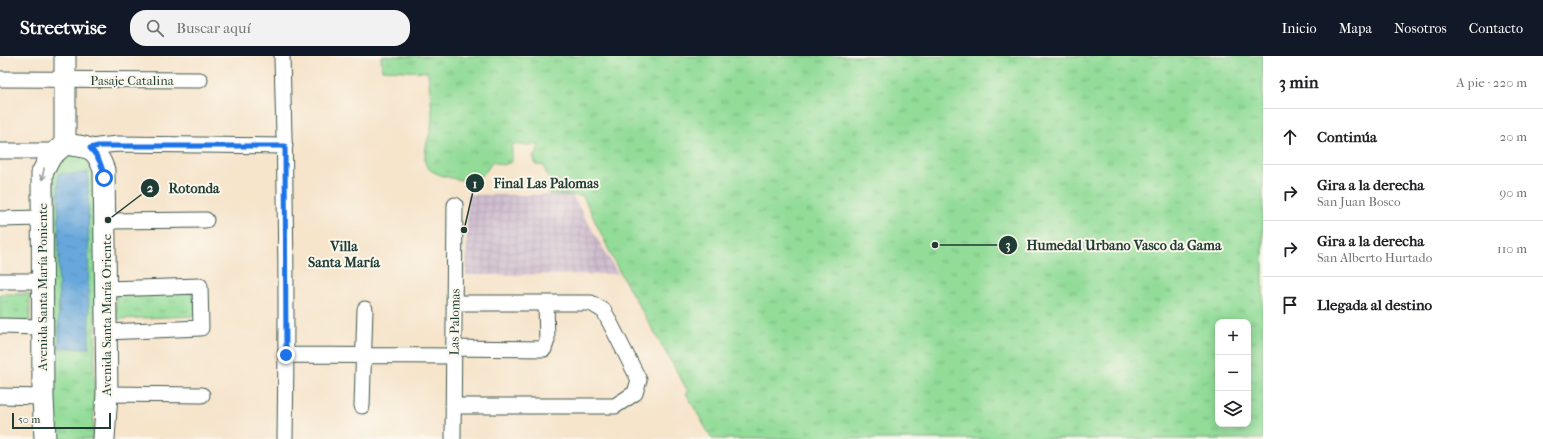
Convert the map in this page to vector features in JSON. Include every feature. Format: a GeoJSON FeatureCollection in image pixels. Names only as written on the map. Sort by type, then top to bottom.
{"type":"FeatureCollection","features":[{"type":"Feature","properties":{"kind":"street"},"geometry":{"type":"LineString","coordinates":[[60,147],[65,80],[65,56]]}},
{"type":"Feature","properties":{"kind":"street"},"geometry":{"type":"LineString","coordinates":[[282,56],[285,146],[285,439]]}},
{"type":"Feature","properties":{"kind":"street","name":"Pasaje Catalina"},"geometry":{"type":"LineString","coordinates":[[0,79],[200,80]]}},
{"type":"Feature","properties":{"kind":"street"},"geometry":{"type":"LineString","coordinates":[[0,151],[60,147],[90,148],[118,144],[285,146]]}},
{"type":"Feature","properties":{"kind":"street","name":"Avenida Santa María Poniente"},"geometry":{"type":"LineString","coordinates":[[45,439],[42,327],[42,173],[45,165],[60,147]]}},
{"type":"Feature","properties":{"kind":"street","name":"Avenida Santa María Oriente"},"geometry":{"type":"LineString","coordinates":[[90,148],[99,158],[104,170],[107,289],[107,394],[104,439]]}},
{"type":"Feature","properties":{"kind":"street","name":"Las Palomas"},"geometry":{"type":"LineString","coordinates":[[453,439],[455,205]]}},
{"type":"Feature","properties":{"kind":"street"},"geometry":{"type":"LineString","coordinates":[[0,219],[42,218]]}},
{"type":"Feature","properties":{"kind":"street"},"geometry":{"type":"LineString","coordinates":[[106,221],[206,220]]}},
{"type":"Feature","properties":{"kind":"street"},"geometry":{"type":"LineString","coordinates":[[0,281],[43,280]]}},
{"type":"Feature","properties":{"kind":"street"},"geometry":{"type":"LineString","coordinates":[[106,332],[201,328],[200,286],[107,289]]}},
{"type":"Feature","properties":{"kind":"street"},"geometry":{"type":"LineString","coordinates":[[453,406],[615,406],[635,393],[639,380],[604,311],[591,303],[454,303]]}},
{"type":"Feature","properties":{"kind":"street"},"geometry":{"type":"LineString","coordinates":[[286,355],[364,355],[544,349],[547,340],[546,304]]}},
{"type":"Feature","properties":{"kind":"street"},"geometry":{"type":"LineString","coordinates":[[362,406],[365,309]]}},
{"type":"Feature","properties":{"kind":"street"},"geometry":{"type":"LineString","coordinates":[[0,326],[42,327]]}},
{"type":"Feature","properties":{"kind":"street"},"geometry":{"type":"LineString","coordinates":[[107,394],[202,395]]}},
{"type":"Feature","properties":{"kind":"street"},"geometry":{"type":"LineString","coordinates":[[0,396],[43,397]]}},
{"type":"Feature","properties":{"kind":"shaded area"},"geometry":{"type":"Polygon","coordinates":[[[468,195],[572,195],[618,274],[466,275],[468,195]]]}},
{"type":"Feature","properties":{"kind":"green space"},"geometry":{"type":"Polygon","coordinates":[[[381,56],[1263,56],[1263,439],[712,439],[686,393],[688,391],[618,269],[583,196],[549,194],[548,177],[543,165],[536,165],[533,155],[537,154],[538,144],[515,144],[512,146],[512,162],[503,165],[492,162],[486,171],[476,179],[466,181],[443,176],[427,167],[425,163],[426,148],[432,122],[428,72],[382,70],[381,56]]]}},
{"type":"Feature","properties":{"kind":"green space"},"geometry":{"type":"Polygon","coordinates":[[[68,154],[87,158],[95,169],[99,182],[93,439],[52,439],[48,180],[54,163],[68,154]]]}},
{"type":"Feature","properties":{"kind":"green space"},"geometry":{"type":"Polygon","coordinates":[[[195,292],[196,316],[116,319],[116,294],[195,292]]]}},
{"type":"Feature","properties":{"kind":"green space"},"geometry":{"type":"Polygon","coordinates":[[[0,294],[30,294],[30,322],[0,322],[0,294]]]}},
{"type":"Feature","properties":{"kind":"water"},"geometry":{"type":"Polygon","coordinates":[[[88,173],[89,348],[59,348],[58,174],[88,173]]]}},
{"type":"Feature","properties":{"kind":"place","name":"Rotonda"},"geometry":{"type":"Point","coordinates":[108,220]}},
{"type":"Feature","properties":{"kind":"place","name":"Final Las Palomas"},"geometry":{"type":"Point","coordinates":[464,230]}},
{"type":"Feature","properties":{"kind":"place","name":"Humedal Urbano Vasco da Gama"},"geometry":{"type":"Point","coordinates":[935,245]}},
{"type":"Feature","properties":{"kind":"district","name":"Villa Santa María"},"geometry":{"type":"Point","coordinates":[344,254]}},
{"type":"Feature","properties":{"kind":"route"},"geometry":{"type":"LineString","coordinates":[[104,178],[104,170],[99,158],[90,148],[118,144],[285,146],[286,355]]}}]}
